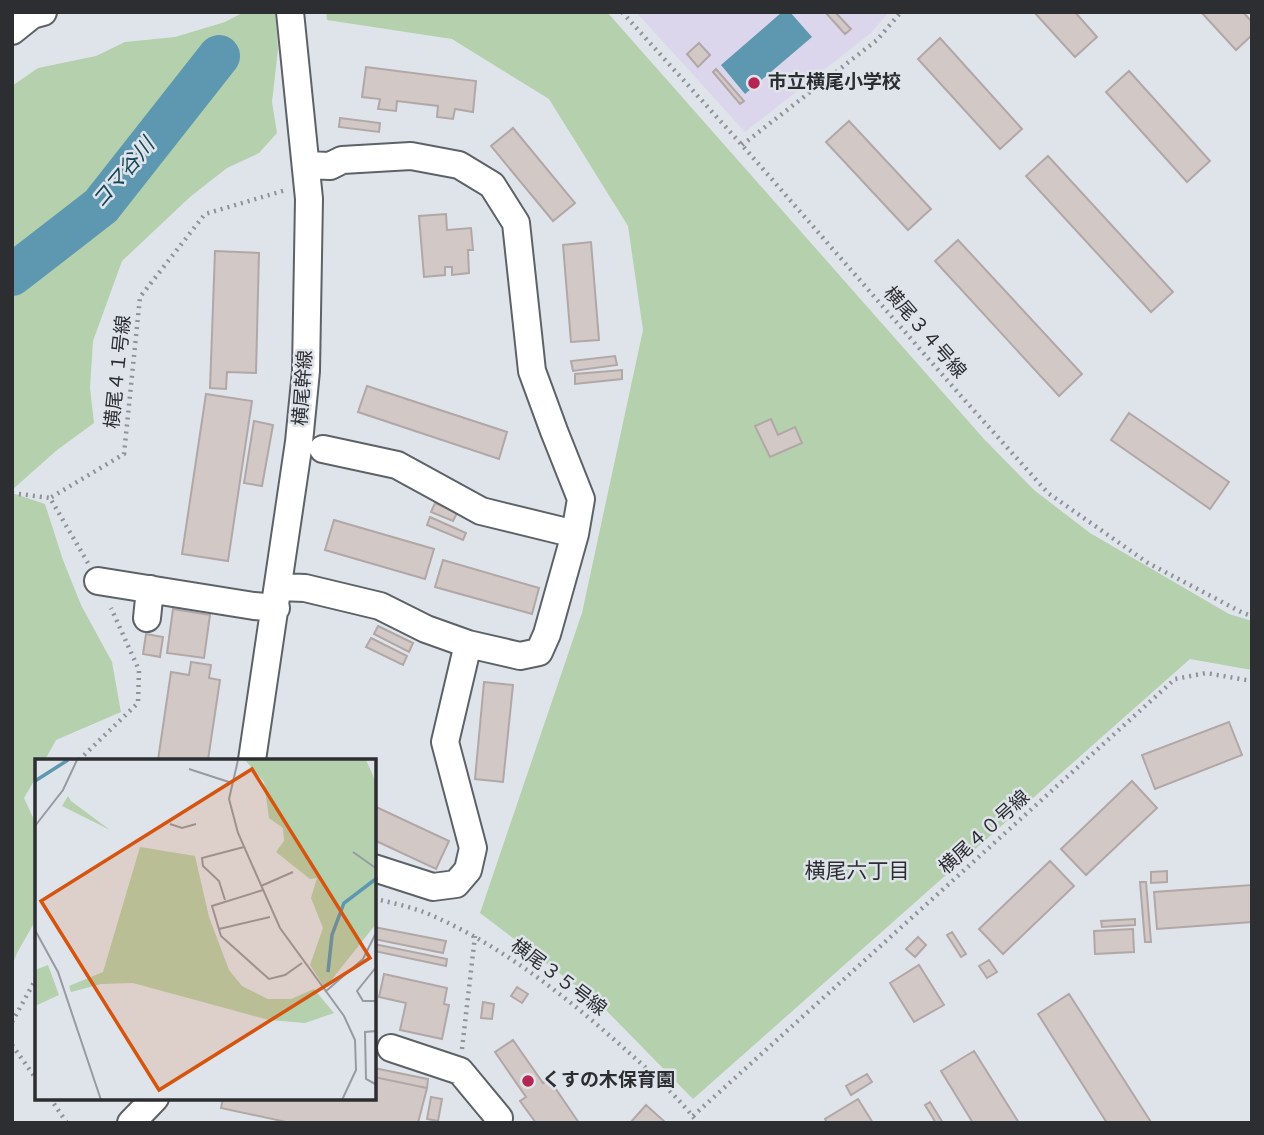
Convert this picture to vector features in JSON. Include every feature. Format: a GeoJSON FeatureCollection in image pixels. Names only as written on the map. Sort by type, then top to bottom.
{"type":"FeatureCollection","features":[{"type":"Feature","properties":{"kind":"street"},"geometry":{"type":"LineString","coordinates":[[12,31],[32,16],[43,12]]}},
{"type":"Feature","properties":{"kind":"street","name":"横尾幹線"},"geometry":{"type":"LineString","coordinates":[[252,759],[299,442],[306,371],[309,199],[290,12]]}},
{"type":"Feature","properties":{"kind":"street"},"geometry":{"type":"LineString","coordinates":[[98,581],[150,589],[277,597],[305,588],[380,606],[426,629],[468,644],[520,656],[539,652],[547,634],[575,534],[581,499],[532,371],[516,223],[492,185],[459,165],[411,156],[342,160],[330,166],[306,165]]}},
{"type":"Feature","properties":{"kind":"street"},"geometry":{"type":"LineString","coordinates":[[323,449],[397,465],[481,511],[575,534]]}},
{"type":"Feature","properties":{"kind":"street"},"geometry":{"type":"LineString","coordinates":[[147,618],[150,589]]}},
{"type":"Feature","properties":{"kind":"street"},"geometry":{"type":"LineString","coordinates":[[376,869],[433,887],[456,884],[468,870],[473,848],[444,742],[468,644]]}},
{"type":"Feature","properties":{"kind":"street"},"geometry":{"type":"LineString","coordinates":[[391,1048],[460,1071],[499,1118]]}},
{"type":"Feature","properties":{"kind":"street"},"geometry":{"type":"LineString","coordinates":[[131,1123],[153,1100]]}},
{"type":"Feature","properties":{"kind":"path","name":"横尾３４号線"},"geometry":{"type":"LineString","coordinates":[[622,12],[1048,493],[1148,563],[1252,616]]}},
{"type":"Feature","properties":{"kind":"path"},"geometry":{"type":"LineString","coordinates":[[742,145],[877,40],[901,12]]}},
{"type":"Feature","properties":{"kind":"path","name":"横尾４１号線"},"geometry":{"type":"LineString","coordinates":[[50,498],[124,454],[140,297],[148,286],[205,214],[287,190]]}},
{"type":"Feature","properties":{"kind":"path"},"geometry":{"type":"LineString","coordinates":[[12,492],[50,498],[98,581],[139,670],[138,703],[81,759]]}},
{"type":"Feature","properties":{"kind":"path","name":"横尾４０号線"},"geometry":{"type":"LineString","coordinates":[[693,1116],[1175,679],[1206,673],[1252,681]]}},
{"type":"Feature","properties":{"kind":"path","name":"横尾３５号線"},"geometry":{"type":"LineString","coordinates":[[376,900],[429,914],[475,936],[522,966],[594,1021],[648,1069],[698,1123]]}},
{"type":"Feature","properties":{"kind":"path"},"geometry":{"type":"LineString","coordinates":[[460,1071],[475,936]]}},
{"type":"Feature","properties":{"kind":"path"},"geometry":{"type":"LineString","coordinates":[[12,1022],[35,981]]}},
{"type":"Feature","properties":{"kind":"path"},"geometry":{"type":"LineString","coordinates":[[12,1045],[35,1077]]}},
{"type":"Feature","properties":{"kind":"path"},"geometry":{"type":"LineString","coordinates":[[51,1100],[67,1123]]}},
{"type":"Feature","properties":{"kind":"shaded area","name":"市立横尾小学校"},"geometry":{"type":"Polygon","coordinates":[[[636,12],[889,12],[871,33],[745,132],[636,12]]]}},
{"type":"Feature","properties":{"kind":"green space"},"geometry":{"type":"Polygon","coordinates":[[[244,12],[275,12],[278,49],[272,102],[277,133],[259,153],[227,168],[190,197],[122,261],[93,341],[90,388],[94,423],[57,450],[12,490],[12,86],[38,68],[96,56],[125,42],[175,37],[225,22],[244,12]]]}},
{"type":"Feature","properties":{"kind":"green space"},"geometry":{"type":"Polygon","coordinates":[[[326,12],[607,12],[984,439],[1034,490],[1090,533],[1229,614],[1252,621],[1252,670],[1190,659],[693,1099],[600,1004],[480,913],[582,613],[643,330],[628,226],[549,99],[452,39],[327,20],[326,12]]]}},
{"type":"Feature","properties":{"kind":"green space"},"geometry":{"type":"Polygon","coordinates":[[[12,493],[45,504],[81,605],[112,662],[121,712],[56,740],[46,759],[35,759],[35,779],[24,798],[35,822],[35,922],[12,966],[12,493]]]}},
{"type":"Feature","properties":{"kind":"water"},"geometry":{"type":"Polygon","coordinates":[[[782,12],[790,12],[812,37],[745,94],[721,65],[782,12]]]}},
{"type":"Feature","properties":{"kind":"building"},"geometry":{"type":"Polygon","coordinates":[[[825,12],[835,12],[851,29],[845,34],[825,12]]]}},
{"type":"Feature","properties":{"kind":"building"},"geometry":{"type":"Polygon","coordinates":[[[1034,12],[1075,12],[1097,37],[1075,57],[1034,12]]]}},
{"type":"Feature","properties":{"kind":"building"},"geometry":{"type":"Polygon","coordinates":[[[1201,12],[1243,12],[1252,22],[1252,35],[1236,50],[1201,12]]]}},
{"type":"Feature","properties":{"kind":"building"},"geometry":{"type":"Polygon","coordinates":[[[940,38],[1022,129],[1000,149],[918,59],[940,38]]]}},
{"type":"Feature","properties":{"kind":"building"},"geometry":{"type":"Polygon","coordinates":[[[699,43],[710,55],[698,67],[687,54],[699,43]]]}},
{"type":"Feature","properties":{"kind":"building"},"geometry":{"type":"Polygon","coordinates":[[[366,67],[476,81],[473,112],[455,109],[453,119],[437,117],[438,106],[397,101],[396,111],[378,109],[380,99],[362,97],[366,67]]]}},
{"type":"Feature","properties":{"kind":"building"},"geometry":{"type":"Polygon","coordinates":[[[716,69],[744,101],[740,104],[713,72],[716,69]]]}},
{"type":"Feature","properties":{"kind":"building"},"geometry":{"type":"Polygon","coordinates":[[[1129,71],[1210,161],[1187,182],[1106,92],[1129,71]]]}},
{"type":"Feature","properties":{"kind":"building"},"geometry":{"type":"Polygon","coordinates":[[[340,118],[380,123],[379,132],[339,127],[340,118]]]}},
{"type":"Feature","properties":{"kind":"building"},"geometry":{"type":"Polygon","coordinates":[[[849,121],[931,209],[908,230],[826,142],[849,121]]]}},
{"type":"Feature","properties":{"kind":"building"},"geometry":{"type":"Polygon","coordinates":[[[513,128],[575,203],[553,221],[491,146],[513,128]]]}},
{"type":"Feature","properties":{"kind":"building"},"geometry":{"type":"Polygon","coordinates":[[[1048,156],[1173,292],[1151,312],[1026,176],[1048,156]]]}},
{"type":"Feature","properties":{"kind":"building"},"geometry":{"type":"Polygon","coordinates":[[[446,214],[447,230],[471,228],[473,250],[468,250],[469,273],[452,275],[452,267],[445,267],[445,275],[424,277],[419,216],[446,214]]]}},
{"type":"Feature","properties":{"kind":"building"},"geometry":{"type":"Polygon","coordinates":[[[958,240],[1082,374],[1059,396],[935,261],[958,240]]]}},
{"type":"Feature","properties":{"kind":"building"},"geometry":{"type":"Polygon","coordinates":[[[591,242],[599,340],[571,342],[563,245],[591,242]]]}},
{"type":"Feature","properties":{"kind":"building"},"geometry":{"type":"Polygon","coordinates":[[[215,251],[259,253],[256,373],[227,372],[226,389],[210,388],[215,251]]]}},
{"type":"Feature","properties":{"kind":"building"},"geometry":{"type":"Polygon","coordinates":[[[615,356],[617,365],[573,371],[571,361],[615,356]]]}},
{"type":"Feature","properties":{"kind":"building"},"geometry":{"type":"Polygon","coordinates":[[[622,370],[622,379],[575,384],[575,374],[622,370]]]}},
{"type":"Feature","properties":{"kind":"building"},"geometry":{"type":"Polygon","coordinates":[[[367,386],[507,432],[499,459],[358,412],[367,386]]]}},
{"type":"Feature","properties":{"kind":"building"},"geometry":{"type":"Polygon","coordinates":[[[206,394],[252,401],[228,561],[182,554],[206,394]]]}},
{"type":"Feature","properties":{"kind":"building"},"geometry":{"type":"Polygon","coordinates":[[[1129,413],[1229,482],[1210,509],[1111,440],[1129,413]]]}},
{"type":"Feature","properties":{"kind":"building"},"geometry":{"type":"Polygon","coordinates":[[[771,419],[778,435],[795,427],[802,443],[770,457],[755,426],[771,419]]]}},
{"type":"Feature","properties":{"kind":"building"},"geometry":{"type":"Polygon","coordinates":[[[254,421],[273,425],[262,486],[244,483],[254,421]]]}},
{"type":"Feature","properties":{"kind":"building"},"geometry":{"type":"Polygon","coordinates":[[[435,503],[457,513],[453,521],[431,512],[435,503]]]}},
{"type":"Feature","properties":{"kind":"building"},"geometry":{"type":"Polygon","coordinates":[[[430,517],[466,533],[463,540],[427,525],[430,517]]]}},
{"type":"Feature","properties":{"kind":"building"},"geometry":{"type":"Polygon","coordinates":[[[334,520],[434,549],[425,579],[325,550],[334,520]]]}},
{"type":"Feature","properties":{"kind":"building"},"geometry":{"type":"Polygon","coordinates":[[[443,560],[539,588],[532,614],[435,587],[443,560]]]}},
{"type":"Feature","properties":{"kind":"building"},"geometry":{"type":"Polygon","coordinates":[[[173,609],[210,615],[204,658],[167,653],[173,609]]]}},
{"type":"Feature","properties":{"kind":"building"},"geometry":{"type":"Polygon","coordinates":[[[378,626],[413,643],[409,652],[374,634],[378,626]]]}},
{"type":"Feature","properties":{"kind":"building"},"geometry":{"type":"Polygon","coordinates":[[[146,634],[163,637],[160,657],[143,654],[146,634]]]}},
{"type":"Feature","properties":{"kind":"building"},"geometry":{"type":"Polygon","coordinates":[[[371,638],[407,656],[403,665],[366,647],[371,638]]]}},
{"type":"Feature","properties":{"kind":"building"},"geometry":{"type":"Polygon","coordinates":[[[191,662],[211,665],[209,678],[220,680],[208,759],[158,759],[171,672],[189,675],[191,662]]]}},
{"type":"Feature","properties":{"kind":"building"},"geometry":{"type":"Polygon","coordinates":[[[484,682],[513,685],[503,782],[475,779],[484,682]]]}},
{"type":"Feature","properties":{"kind":"building"},"geometry":{"type":"Polygon","coordinates":[[[1229,722],[1242,755],[1155,789],[1142,755],[1229,722]]]}},
{"type":"Feature","properties":{"kind":"building"},"geometry":{"type":"Polygon","coordinates":[[[1132,781],[1157,808],[1086,875],[1061,849],[1132,781]]]}},
{"type":"Feature","properties":{"kind":"building"},"geometry":{"type":"Polygon","coordinates":[[[376,807],[449,841],[436,869],[376,841],[376,807]]]}},
{"type":"Feature","properties":{"kind":"building"},"geometry":{"type":"Polygon","coordinates":[[[1050,861],[1074,886],[1003,954],[979,929],[1050,861]]]}},
{"type":"Feature","properties":{"kind":"building"},"geometry":{"type":"Polygon","coordinates":[[[1167,871],[1167,882],[1151,883],[1151,872],[1167,871]]]}},
{"type":"Feature","properties":{"kind":"building"},"geometry":{"type":"Polygon","coordinates":[[[1140,882],[1146,882],[1151,942],[1145,942],[1140,882]]]}},
{"type":"Feature","properties":{"kind":"building"},"geometry":{"type":"Polygon","coordinates":[[[1252,885],[1252,922],[1157,929],[1154,892],[1252,885]]]}},
{"type":"Feature","properties":{"kind":"building"},"geometry":{"type":"Polygon","coordinates":[[[1135,919],[1135,925],[1102,927],[1101,921],[1135,919]]]}},
{"type":"Feature","properties":{"kind":"building"},"geometry":{"type":"Polygon","coordinates":[[[376,927],[446,941],[443,953],[376,939],[376,927]]]}},
{"type":"Feature","properties":{"kind":"building"},"geometry":{"type":"Polygon","coordinates":[[[1133,929],[1134,952],[1095,954],[1094,931],[1133,929]]]}},
{"type":"Feature","properties":{"kind":"building"},"geometry":{"type":"Polygon","coordinates":[[[952,932],[966,954],[961,957],[947,935],[952,932]]]}},
{"type":"Feature","properties":{"kind":"building"},"geometry":{"type":"Polygon","coordinates":[[[918,937],[926,945],[915,957],[906,949],[918,937]]]}},
{"type":"Feature","properties":{"kind":"building"},"geometry":{"type":"Polygon","coordinates":[[[376,944],[447,959],[446,966],[376,951],[376,944]]]}},
{"type":"Feature","properties":{"kind":"building"},"geometry":{"type":"Polygon","coordinates":[[[989,960],[997,972],[987,978],[979,966],[989,960]]]}},
{"type":"Feature","properties":{"kind":"building"},"geometry":{"type":"Polygon","coordinates":[[[919,965],[944,1005],[914,1022],[890,983],[919,965]]]}},
{"type":"Feature","properties":{"kind":"building"},"geometry":{"type":"Polygon","coordinates":[[[384,974],[447,988],[444,1004],[449,1005],[442,1039],[400,1030],[406,1003],[379,997],[384,974]]]}},
{"type":"Feature","properties":{"kind":"building"},"geometry":{"type":"Polygon","coordinates":[[[517,987],[528,994],[522,1003],[511,996],[517,987]]]}},
{"type":"Feature","properties":{"kind":"building"},"geometry":{"type":"Polygon","coordinates":[[[1069,994],[1150,1123],[1107,1123],[1038,1014],[1069,994]]]}},
{"type":"Feature","properties":{"kind":"building"},"geometry":{"type":"Polygon","coordinates":[[[483,1002],[494,1004],[492,1019],[481,1018],[483,1002]]]}},
{"type":"Feature","properties":{"kind":"building","name":"くすの木保育園"},"geometry":{"type":"Polygon","coordinates":[[[513,1040],[543,1083],[549,1079],[579,1123],[536,1123],[520,1101],[526,1097],[495,1052],[513,1040]]]}},
{"type":"Feature","properties":{"kind":"building"},"geometry":{"type":"Polygon","coordinates":[[[974,1051],[1019,1123],[973,1123],[941,1071],[974,1051]]]}},
{"type":"Feature","properties":{"kind":"building"},"geometry":{"type":"Polygon","coordinates":[[[376,1068],[428,1079],[427,1088],[376,1077],[376,1068]]]}},
{"type":"Feature","properties":{"kind":"building"},"geometry":{"type":"Polygon","coordinates":[[[867,1074],[872,1082],[851,1095],[846,1086],[867,1074]]]}},
{"type":"Feature","properties":{"kind":"building"},"geometry":{"type":"Polygon","coordinates":[[[376,1077],[427,1088],[418,1123],[291,1123],[221,1108],[223,1100],[376,1100],[376,1077]]]}},
{"type":"Feature","properties":{"kind":"building"},"geometry":{"type":"Polygon","coordinates":[[[431,1097],[442,1099],[438,1121],[427,1119],[431,1097]]]}},
{"type":"Feature","properties":{"kind":"building"},"geometry":{"type":"Polygon","coordinates":[[[858,1099],[873,1123],[827,1123],[825,1119],[858,1099]]]}},
{"type":"Feature","properties":{"kind":"building"},"geometry":{"type":"Polygon","coordinates":[[[930,1102],[943,1123],[936,1123],[925,1105],[930,1102]]]}},
{"type":"Feature","properties":{"kind":"building","name":"くすの木保育園"},"geometry":{"type":"Polygon","coordinates":[[[646,1105],[666,1123],[630,1123],[646,1105]]]}},
{"type":"Feature","properties":{"kind":"waterway","name":"コマ谷川"},"geometry":{"type":"LineString","coordinates":[[12,275],[101,206],[219,56]]}},
{"type":"Feature","properties":{"kind":"place","name":"市立横尾小学校"},"geometry":{"type":"Point","coordinates":[754,83]}},
{"type":"Feature","properties":{"kind":"place","name":"くすの木保育園"},"geometry":{"type":"Point","coordinates":[528,1081]}},
{"type":"Feature","properties":{"kind":"district","name":"横尾六丁目"},"geometry":{"type":"Point","coordinates":[857,872]}}]}
